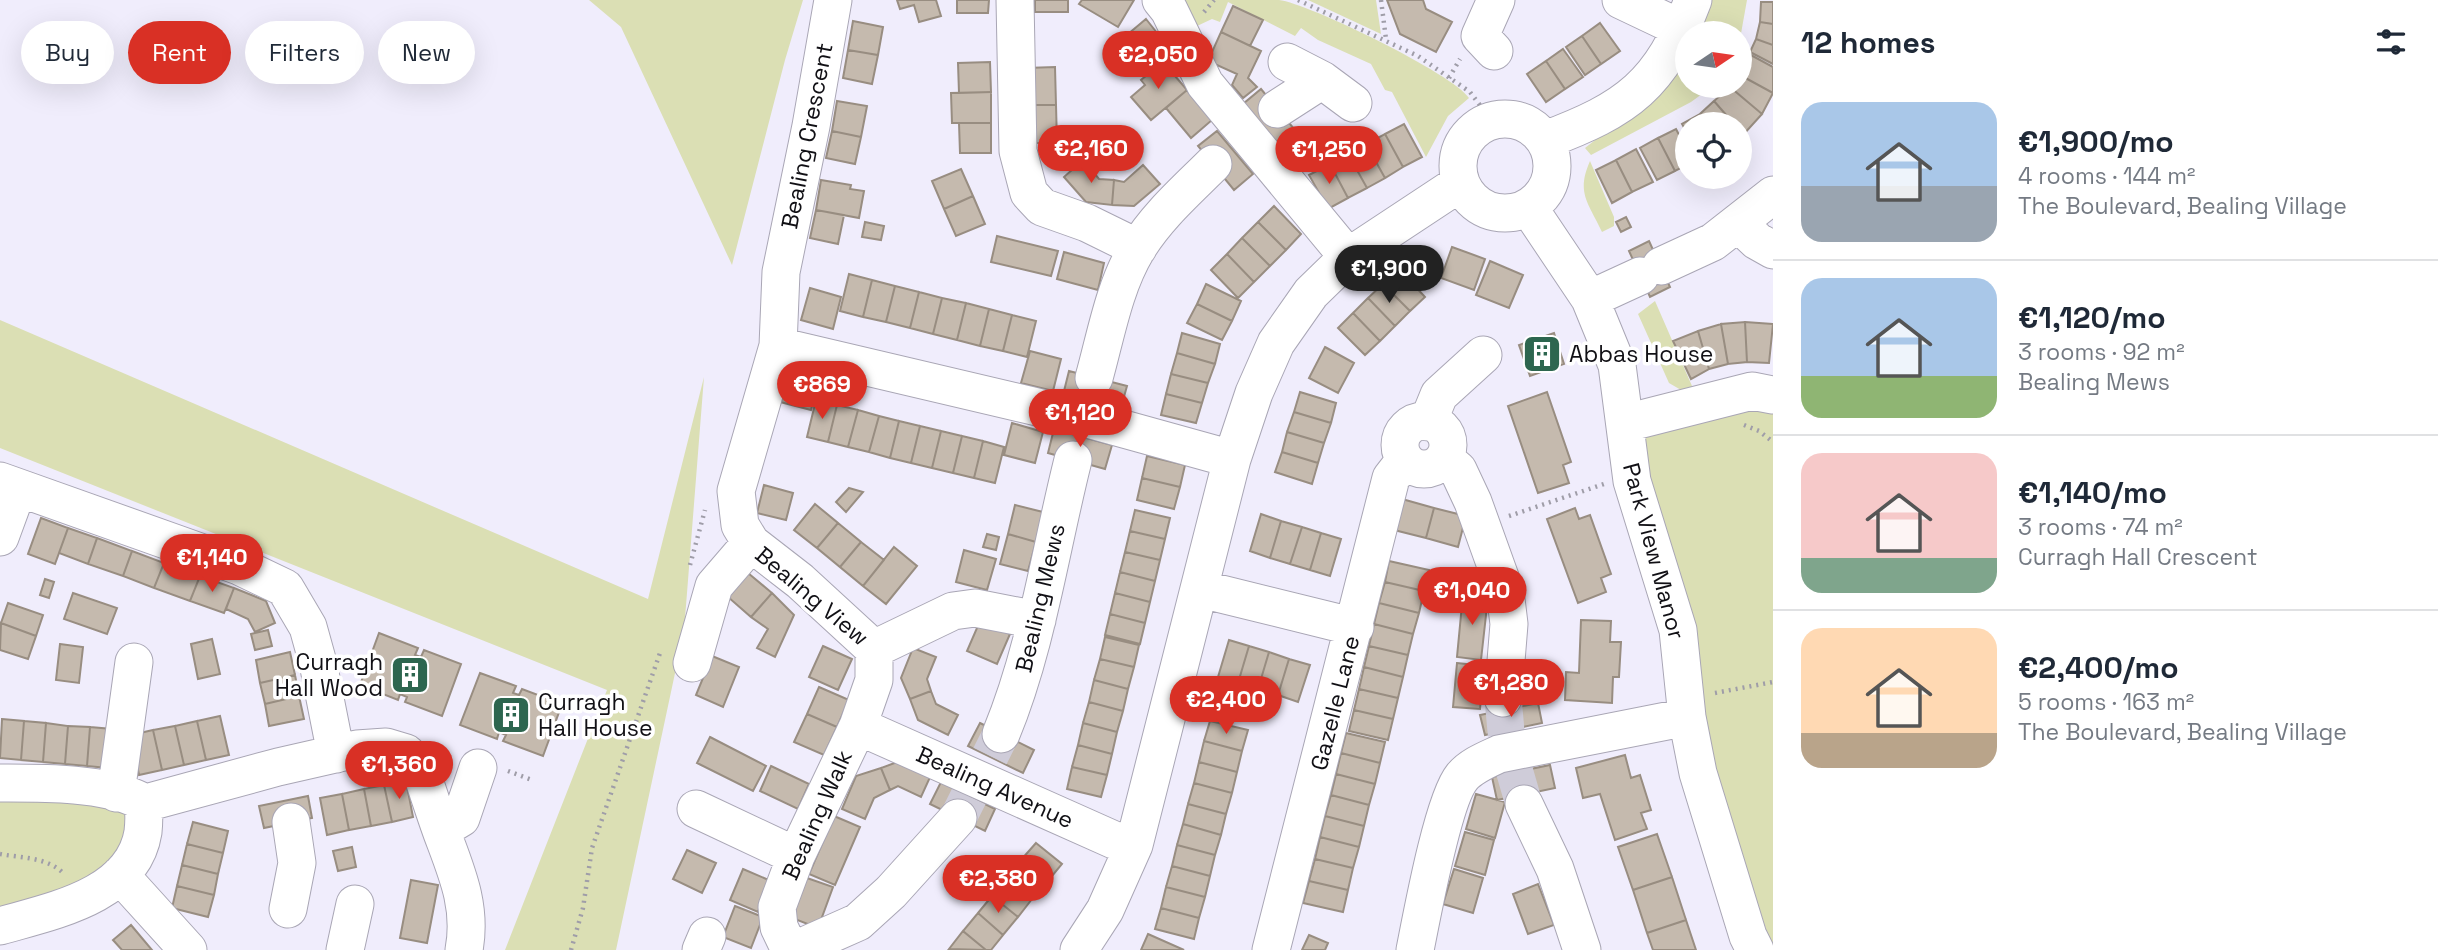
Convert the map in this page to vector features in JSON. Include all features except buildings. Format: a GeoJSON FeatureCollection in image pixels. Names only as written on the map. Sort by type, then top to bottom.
{"type":"FeatureCollection","features":[{"type":"Feature","properties":{"kind":"street","name":"Bealing Crescent"},"geometry":{"type":"LineString","coordinates":[[778,346],[781,272],[833,0]]}},
{"type":"Feature","properties":{"kind":"street"},"geometry":{"type":"LineString","coordinates":[[1015,0],[1018,151],[1029,193],[1042,206],[1087,223],[1138,248]]}},
{"type":"Feature","properties":{"kind":"street"},"geometry":{"type":"LineString","coordinates":[[1161,0],[1169,10],[1205,84],[1348,257]]}},
{"type":"Feature","properties":{"kind":"street"},"geometry":{"type":"LineString","coordinates":[[1494,51],[1480,36],[1496,0]]}},
{"type":"Feature","properties":{"kind":"street"},"geometry":{"type":"LineString","coordinates":[[1545,140],[1592,122],[1646,86],[1665,62],[1688,15],[1621,0]]}},
{"type":"Feature","properties":{"kind":"street"},"geometry":{"type":"LineString","coordinates":[[1287,62],[1322,80],[1353,103]]}},
{"type":"Feature","properties":{"kind":"street"},"geometry":{"type":"LineString","coordinates":[[1246,136],[1322,80]]}},
{"type":"Feature","properties":{"kind":"street"},"geometry":{"type":"LineString","coordinates":[[1506,118],[1521,121],[1535,129],[1545,140],[1551,155],[1549,185],[1541,198],[1529,208],[1513,214],[1497,214],[1475,202],[1460,183],[1457,167],[1463,145],[1477,127],[1491,120],[1506,118]]}},
{"type":"Feature","properties":{"kind":"street","name":"Bealing Mews"},"geometry":{"type":"LineString","coordinates":[[979,777],[1017,696],[1037,620],[1052,543],[1123,278],[1138,248],[1163,214],[1246,136]]}},
{"type":"Feature","properties":{"kind":"street"},"geometry":{"type":"LineString","coordinates":[[1079,950],[1105,910],[1134,845],[1201,589],[1231,459],[1254,393],[1276,343],[1311,293],[1348,257],[1460,183]]}},
{"type":"Feature","properties":{"kind":"street"},"geometry":{"type":"LineString","coordinates":[[1590,299],[1713,242],[1773,195]]}},
{"type":"Feature","properties":{"kind":"street","name":"Park View Manor"},"geometry":{"type":"LineString","coordinates":[[1529,208],[1590,299],[1618,365],[1631,476],[1678,630],[1698,773],[1748,936],[1755,950]]}},
{"type":"Feature","properties":{"kind":"street"},"geometry":{"type":"LineString","coordinates":[[1739,224],[1757,241],[1773,250]]}},
{"type":"Feature","properties":{"kind":"street"},"geometry":{"type":"LineString","coordinates":[[722,497],[778,346],[1084,419],[1231,459]]}},
{"type":"Feature","properties":{"kind":"street"},"geometry":{"type":"LineString","coordinates":[[1428,422],[1439,395],[1483,355]]}},
{"type":"Feature","properties":{"kind":"street"},"geometry":{"type":"LineString","coordinates":[[1626,423],[1752,391],[1773,395]]}},
{"type":"Feature","properties":{"kind":"street"},"geometry":{"type":"LineString","coordinates":[[1428,422],[1441,429],[1446,436],[1447,451],[1444,458],[1433,467],[1425,469],[1410,465],[1405,460],[1401,453],[1402,437],[1412,425],[1428,422]]}},
{"type":"Feature","properties":{"kind":"street"},"geometry":{"type":"LineString","coordinates":[[1444,458],[1458,470],[1482,525],[1505,591],[1508,613],[1503,698]]}},
{"type":"Feature","properties":{"kind":"street","name":"Gazelle Lane"},"geometry":{"type":"LineString","coordinates":[[1271,950],[1391,478],[1405,460]]}},
{"type":"Feature","properties":{"kind":"street"},"geometry":{"type":"LineString","coordinates":[[0,537],[9,485],[239,565],[285,588],[308,627],[336,754]]}},
{"type":"Feature","properties":{"kind":"street","name":"Bealing View"},"geometry":{"type":"LineString","coordinates":[[722,497],[751,543],[800,581],[874,664],[953,611],[975,608],[1037,620]]}},
{"type":"Feature","properties":{"kind":"street","name":"Bealing View"},"geometry":{"type":"LineString","coordinates":[[677,656],[714,586],[751,543]]}},
{"type":"Feature","properties":{"kind":"street"},"geometry":{"type":"LineString","coordinates":[[1201,589],[1355,627]]}},
{"type":"Feature","properties":{"kind":"street"},"geometry":{"type":"LineString","coordinates":[[0,926],[85,899],[120,875],[141,840],[129,798],[134,662]]}},
{"type":"Feature","properties":{"kind":"street","name":"Bealing Walk"},"geometry":{"type":"LineString","coordinates":[[874,664],[858,726],[796,856],[777,907],[779,927],[792,950],[859,922],[891,892],[979,777]]}},
{"type":"Feature","properties":{"kind":"street"},"geometry":{"type":"LineString","coordinates":[[1415,950],[1450,800],[1462,777],[1476,765],[1510,753],[1687,708]]}},
{"type":"Feature","properties":{"kind":"street","name":"Bealing Avenue"},"geometry":{"type":"LineString","coordinates":[[858,726],[979,777],[1114,840],[1134,845]]}},
{"type":"Feature","properties":{"kind":"street"},"geometry":{"type":"LineString","coordinates":[[0,783],[58,785],[129,798],[285,797],[336,754],[386,747],[406,753],[419,766],[466,905],[467,932],[464,950]]}},
{"type":"Feature","properties":{"kind":"street"},"geometry":{"type":"LineString","coordinates":[[441,830],[461,818],[478,768]]}},
{"type":"Feature","properties":{"kind":"street"},"geometry":{"type":"LineString","coordinates":[[285,797],[297,863],[288,908]]}},
{"type":"Feature","properties":{"kind":"street"},"geometry":{"type":"LineString","coordinates":[[1524,804],[1555,869],[1582,950]]}},
{"type":"Feature","properties":{"kind":"street"},"geometry":{"type":"LineString","coordinates":[[696,810],[796,856]]}},
{"type":"Feature","properties":{"kind":"street"},"geometry":{"type":"LineString","coordinates":[[120,875],[188,950]]}},
{"type":"Feature","properties":{"kind":"street"},"geometry":{"type":"LineString","coordinates":[[345,950],[355,904]]}},
{"type":"Feature","properties":{"kind":"path"},"geometry":{"type":"LineString","coordinates":[[1298,0],[1418,56],[1470,92],[1491,120]]}},
{"type":"Feature","properties":{"kind":"path"},"geometry":{"type":"LineString","coordinates":[[1381,0],[1386,40]]}},
{"type":"Feature","properties":{"kind":"path"},"geometry":{"type":"LineString","coordinates":[[1482,525],[1631,476]]}},
{"type":"Feature","properties":{"kind":"path"},"geometry":{"type":"LineString","coordinates":[[687,575],[722,497]]}},
{"type":"Feature","properties":{"kind":"path"},"geometry":{"type":"LineString","coordinates":[[571,950],[583,908],[592,848],[677,656]]}},
{"type":"Feature","properties":{"kind":"path"},"geometry":{"type":"LineString","coordinates":[[1687,708],[1773,682]]}},
{"type":"Feature","properties":{"kind":"path"},"geometry":{"type":"LineString","coordinates":[[0,854],[25,856],[59,869],[85,899]]}},
{"type":"Feature","properties":{"kind":"green space"},"geometry":{"type":"Polygon","coordinates":[[[589,0],[803,0],[732,265],[621,27],[589,0]]]}},
{"type":"Feature","properties":{"kind":"green space"},"geometry":{"type":"Polygon","coordinates":[[[1176,0],[1279,0],[1295,4],[1380,41],[1437,73],[1469,98],[1448,116],[1426,157],[1392,92],[1385,90],[1371,64],[1318,40],[1301,28],[1295,36],[1228,2],[1220,22],[1212,19],[1197,26],[1187,26],[1176,0]]]}},
{"type":"Feature","properties":{"kind":"green space"},"geometry":{"type":"Polygon","coordinates":[[[1308,0],[1376,0],[1381,34],[1308,0]]]}},
{"type":"Feature","properties":{"kind":"green space"},"geometry":{"type":"Polygon","coordinates":[[[1710,0],[1747,0],[1743,21],[1702,21],[1710,0]]]}},
{"type":"Feature","properties":{"kind":"green space"},"geometry":{"type":"Polygon","coordinates":[[[1675,66],[1675,98],[1696,98],[1591,155],[1585,148],[1637,107],[1675,66]]]}},
{"type":"Feature","properties":{"kind":"green space"},"geometry":{"type":"Polygon","coordinates":[[[1590,161],[1614,217],[1614,226],[1602,232],[1588,205],[1584,190],[1590,161]]]}},
{"type":"Feature","properties":{"kind":"green space"},"geometry":{"type":"Polygon","coordinates":[[[1655,301],[1692,387],[1681,390],[1669,383],[1638,314],[1655,301]]]}},
{"type":"Feature","properties":{"kind":"green space"},"geometry":{"type":"Polygon","coordinates":[[[0,320],[648,599],[704,377],[684,631],[616,950],[505,950],[607,690],[0,448],[0,320]]]}},
{"type":"Feature","properties":{"kind":"green space"},"geometry":{"type":"Polygon","coordinates":[[[1773,403],[1773,950],[1717,783],[1645,472],[1644,442],[1652,427],[1773,403]]]}},
{"type":"Feature","properties":{"kind":"green space"},"geometry":{"type":"Polygon","coordinates":[[[0,794],[124,809],[131,832],[100,880],[0,917],[0,794]]]}},
{"type":"Feature","properties":{"kind":"tunnel"},"geometry":{"type":"LineString","coordinates":[[1503,698],[1507,742]]}},
{"type":"Feature","properties":{"kind":"tunnel"},"geometry":{"type":"LineString","coordinates":[[990,756],[1001,734]]}},
{"type":"Feature","properties":{"kind":"tunnel"},"geometry":{"type":"LineString","coordinates":[[1513,766],[1524,804]]}},
{"type":"Feature","properties":{"kind":"tunnel"},"geometry":{"type":"LineString","coordinates":[[958,818],[969,796]]}},
{"type":"Feature","properties":{"kind":"place","name":"Abbas House"},"geometry":{"type":"Point","coordinates":[1542,354]}},
{"type":"Feature","properties":{"kind":"place","name":"Curragh Hall Wood"},"geometry":{"type":"Point","coordinates":[410,675]}},
{"type":"Feature","properties":{"kind":"place","name":"Curragh Hall House"},"geometry":{"type":"Point","coordinates":[511,715]}}]}
